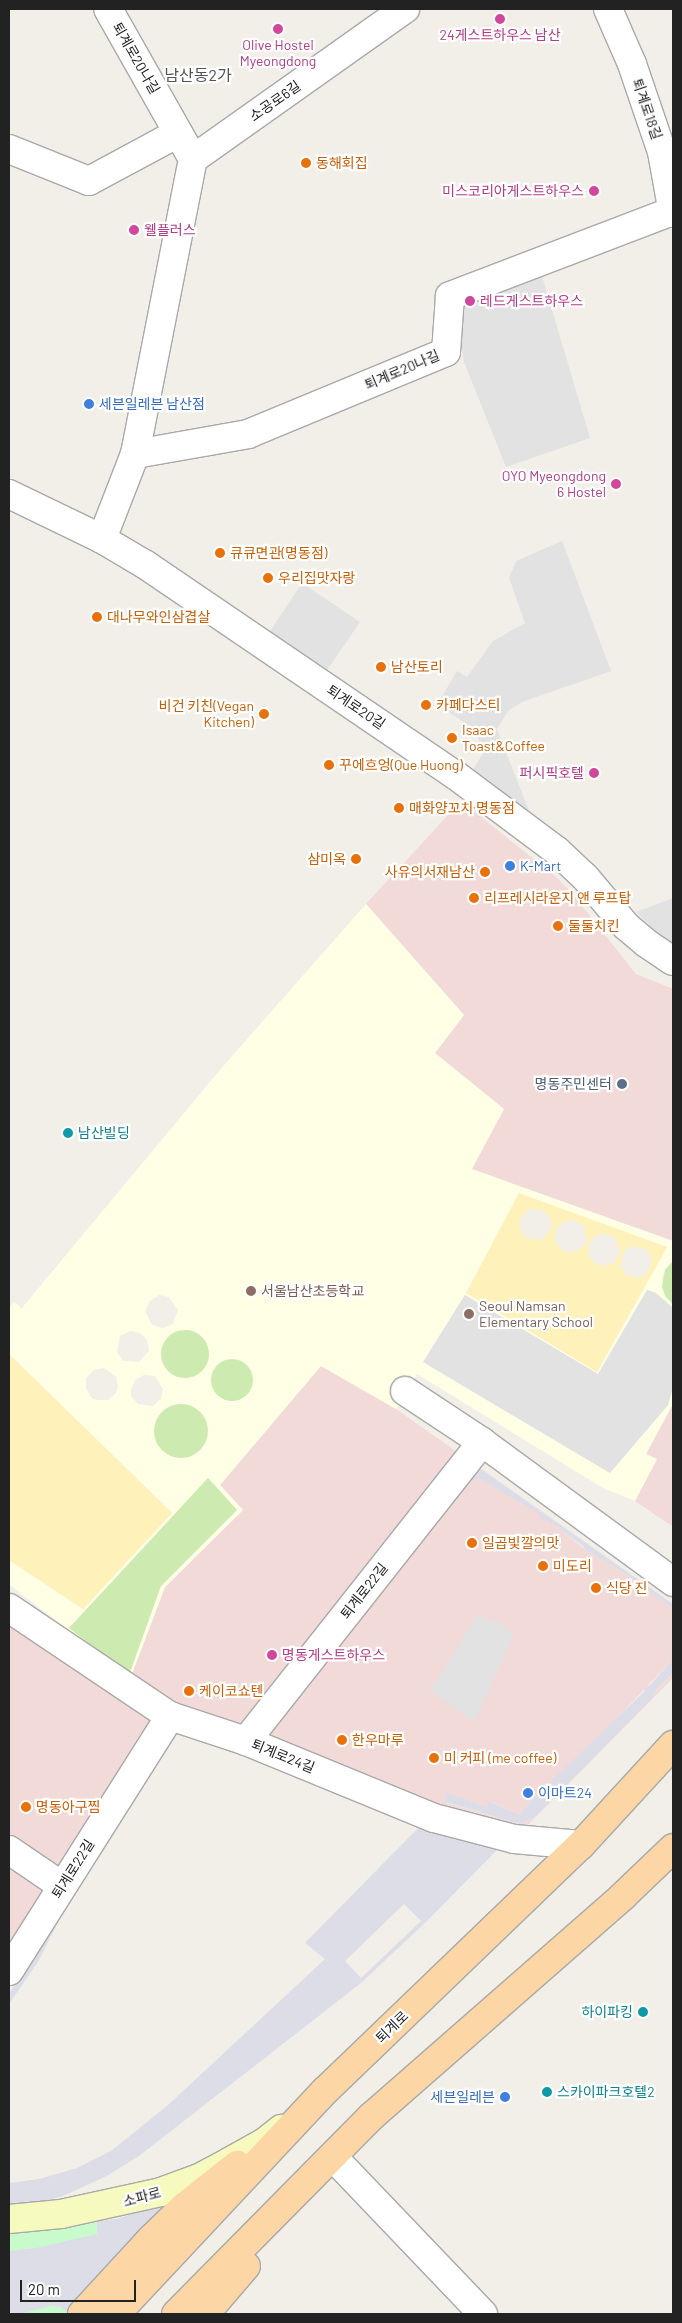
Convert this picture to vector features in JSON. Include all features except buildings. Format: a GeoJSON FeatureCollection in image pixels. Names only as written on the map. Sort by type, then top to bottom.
{"type":"FeatureCollection","features":[{"type":"Feature","properties":{"kind":"main road","name":"퇴계로"},"geometry":{"type":"LineString","coordinates":[[116,2314],[325,2092],[581,1845],[673,1744]]}},
{"type":"Feature","properties":{"kind":"main road"},"geometry":{"type":"LineString","coordinates":[[176,2314],[372,2116],[622,1896],[673,1848]]}},
{"type":"Feature","properties":{"kind":"main road"},"geometry":{"type":"LineString","coordinates":[[205,2314],[333,2156],[372,2116]]}},
{"type":"Feature","properties":{"kind":"main road"},"geometry":{"type":"LineString","coordinates":[[82,2314],[150,2240],[184,2207],[265,2142]]}},
{"type":"Feature","properties":{"kind":"street","name":"퇴계로20나길"},"geometry":{"type":"LineString","coordinates":[[108,9],[193,159]]}},
{"type":"Feature","properties":{"kind":"street","name":"소공로6길"},"geometry":{"type":"LineString","coordinates":[[193,159],[405,9]]}},
{"type":"Feature","properties":{"kind":"street","name":"퇴계로18길"},"geometry":{"type":"LineString","coordinates":[[608,9],[632,64],[662,152],[673,212]]}},
{"type":"Feature","properties":{"kind":"street"},"geometry":{"type":"LineString","coordinates":[[9,149],[88,182],[178,133]]}},
{"type":"Feature","properties":{"kind":"street"},"geometry":{"type":"LineString","coordinates":[[102,539],[135,454],[193,159]]}},
{"type":"Feature","properties":{"kind":"street","name":"퇴계로20나길"},"geometry":{"type":"LineString","coordinates":[[135,454],[248,434],[446,352],[450,296],[673,212]]}},
{"type":"Feature","properties":{"kind":"street","name":"퇴계로20길"},"geometry":{"type":"LineString","coordinates":[[9,494],[102,539],[146,565],[454,774],[557,851],[585,877],[626,926],[646,943],[673,961]]}},
{"type":"Feature","properties":{"kind":"street"},"geometry":{"type":"LineString","coordinates":[[405,1391],[482,1442],[673,1582]]}},
{"type":"Feature","properties":{"kind":"street","name":"퇴계로22길"},"geometry":{"type":"LineString","coordinates":[[246,1741],[482,1442]]}},
{"type":"Feature","properties":{"kind":"street","name":"퇴계로24길"},"geometry":{"type":"LineString","coordinates":[[9,1608],[170,1716],[246,1741],[434,1818],[514,1839],[581,1845]]}},
{"type":"Feature","properties":{"kind":"street","name":"퇴계로22길"},"geometry":{"type":"LineString","coordinates":[[9,1971],[170,1716]]}},
{"type":"Feature","properties":{"kind":"street"},"geometry":{"type":"LineString","coordinates":[[9,1850],[62,1886]]}},
{"type":"Feature","properties":{"kind":"street","name":"소파로"},"geometry":{"type":"LineString","coordinates":[[9,2219],[61,2214],[160,2192],[199,2178],[265,2142],[325,2092]]}},
{"type":"Feature","properties":{"kind":"street"},"geometry":{"type":"LineString","coordinates":[[333,2156],[483,2314]]}},
{"type":"Feature","properties":{"kind":"shaded area"},"geometry":{"type":"Polygon","coordinates":[[[542,276],[590,438],[506,467],[464,362],[455,308],[542,276]]]}},
{"type":"Feature","properties":{"kind":"shaded area"},"geometry":{"type":"Polygon","coordinates":[[[562,541],[611,671],[522,702],[508,711],[497,729],[531,816],[469,776],[483,753],[475,729],[437,705],[457,671],[467,677],[493,641],[525,623],[509,578],[516,561],[562,541]]]}},
{"type":"Feature","properties":{"kind":"shaded area"},"geometry":{"type":"Polygon","coordinates":[[[302,583],[360,622],[323,676],[267,636],[302,583]]]}},
{"type":"Feature","properties":{"kind":"shaded area"},"geometry":{"type":"Polygon","coordinates":[[[461,801],[555,876],[571,892],[636,974],[673,989],[673,1241],[471,1169],[504,1109],[435,1053],[464,1015],[366,904],[461,801]]]}},
{"type":"Feature","properties":{"kind":"shaded area"},"geometry":{"type":"Polygon","coordinates":[[[673,898],[673,948],[636,912],[673,898]]]}},
{"type":"Feature","properties":{"kind":"shaded area","name":"서울남산초등학교"},"geometry":{"type":"Polygon","coordinates":[[[366,904],[464,1015],[435,1053],[504,1109],[472,1169],[673,1241],[673,1261],[665,1270],[662,1278],[673,1308],[656,1293],[647,1290],[598,1374],[465,1295],[423,1362],[610,1473],[668,1405],[673,1387],[673,1404],[646,1454],[657,1459],[635,1501],[603,1488],[417,1374],[396,1409],[321,1366],[220,1485],[243,1510],[165,1587],[130,1679],[9,1584],[9,1560],[83,1609],[172,1513],[11,1356],[9,1358],[9,1308],[14,1302],[22,1308],[219,1071],[366,904]],[[519,1194],[466,1293],[597,1372],[667,1247],[519,1194]],[[159,1295],[150,1301],[145,1311],[152,1325],[163,1328],[173,1324],[178,1310],[169,1297],[159,1295]],[[188,1330],[174,1333],[169,1371],[182,1377],[202,1370],[209,1357],[206,1343],[196,1332],[188,1330]],[[130,1331],[120,1336],[117,1352],[123,1361],[139,1362],[149,1351],[147,1340],[140,1333],[130,1331]],[[104,1368],[94,1370],[86,1378],[86,1389],[92,1398],[108,1400],[116,1393],[118,1387],[116,1377],[104,1368]],[[144,1375],[135,1380],[131,1396],[138,1404],[153,1406],[161,1399],[163,1389],[155,1376],[144,1375]],[[185,1404],[155,1426],[157,1444],[179,1458],[197,1453],[199,1411],[185,1404]],[[209,1479],[161,1586],[237,1510],[209,1479]]]}},
{"type":"Feature","properties":{"kind":"shaded area"},"geometry":{"type":"Polygon","coordinates":[[[647,1290],[656,1293],[673,1308],[673,1387],[668,1405],[610,1473],[423,1362],[465,1295],[598,1374],[647,1290]]]}},
{"type":"Feature","properties":{"kind":"shaded area"},"geometry":{"type":"Polygon","coordinates":[[[321,1366],[396,1409],[673,1603],[478,1467],[463,1486],[479,1478],[539,1513],[544,1522],[547,1519],[586,1550],[632,1578],[673,1609],[673,1659],[600,1736],[531,1800],[520,1815],[490,1801],[487,1807],[446,1793],[446,1803],[520,1824],[534,1818],[673,1673],[673,1678],[514,1839],[189,1723],[130,1679],[165,1587],[243,1510],[220,1485],[321,1366]]]}},
{"type":"Feature","properties":{"kind":"shaded area"},"geometry":{"type":"Polygon","coordinates":[[[673,1404],[673,1526],[668,1523],[673,1527],[635,1501],[657,1459],[646,1454],[673,1404]]]}},
{"type":"Feature","properties":{"kind":"shaded area"},"geometry":{"type":"Polygon","coordinates":[[[478,1467],[673,1604],[673,1609],[632,1578],[586,1550],[547,1520],[544,1522],[538,1513],[479,1478],[463,1486],[404,1566],[402,1562],[478,1467]]]}},
{"type":"Feature","properties":{"kind":"shaded area"},"geometry":{"type":"Polygon","coordinates":[[[9,1608],[170,1716],[9,1970],[9,1608]]]}},
{"type":"Feature","properties":{"kind":"shaded area"},"geometry":{"type":"Polygon","coordinates":[[[478,1614],[488,1621],[496,1619],[514,1634],[474,1722],[430,1691],[478,1614]]]}},
{"type":"Feature","properties":{"kind":"shaded area"},"geometry":{"type":"Polygon","coordinates":[[[673,1659],[673,1673],[656,1690],[654,1696],[534,1818],[520,1824],[445,1802],[445,1792],[487,1807],[489,1801],[520,1815],[531,1800],[645,1691],[643,1689],[650,1685],[673,1659]]]}},
{"type":"Feature","properties":{"kind":"shaded area"},"geometry":{"type":"Polygon","coordinates":[[[421,1825],[500,1847],[426,1922],[361,1983],[139,2156],[105,2177],[63,2196],[33,2204],[9,2205],[9,2183],[39,2179],[77,2168],[111,2151],[168,2105],[325,1959],[305,1943],[421,1825]],[[404,1904],[345,1961],[361,1978],[421,1921],[404,1904]]]}},
{"type":"Feature","properties":{"kind":"shaded area"},"geometry":{"type":"Polygon","coordinates":[[[65,1908],[38,1962],[9,2004],[9,1993],[33,1961],[65,1908]]]}},
{"type":"Feature","properties":{"kind":"shaded area"},"geometry":{"type":"Polygon","coordinates":[[[171,2201],[69,2314],[60,2307],[51,2306],[19,2314],[9,2314],[9,2251],[36,2248],[97,2234],[97,2221],[117,2219],[171,2201]]]}},
{"type":"Feature","properties":{"kind":"green space"},"geometry":{"type":"Polygon","coordinates":[[[673,1261],[673,1304],[665,1296],[662,1287],[665,1270],[673,1261]]]}},
{"type":"Feature","properties":{"kind":"green space"},"geometry":{"type":"Polygon","coordinates":[[[185,1330],[194,1332],[202,1337],[207,1345],[209,1354],[207,1363],[202,1371],[194,1376],[185,1378],[176,1376],[168,1371],[163,1363],[161,1354],[163,1345],[168,1337],[176,1332],[185,1330]]]}},
{"type":"Feature","properties":{"kind":"green space"},"geometry":{"type":"Polygon","coordinates":[[[228,1359],[236,1359],[247,1365],[253,1380],[247,1395],[236,1401],[228,1401],[217,1395],[211,1384],[211,1376],[217,1365],[228,1359]]]}},
{"type":"Feature","properties":{"kind":"green space"},"geometry":{"type":"Polygon","coordinates":[[[181,1404],[191,1406],[200,1412],[206,1421],[208,1431],[206,1441],[200,1450],[191,1456],[181,1458],[171,1456],[162,1450],[156,1441],[154,1431],[156,1421],[162,1412],[171,1406],[181,1404]]]}},
{"type":"Feature","properties":{"kind":"green space"},"geometry":{"type":"Polygon","coordinates":[[[208,1478],[237,1510],[161,1586],[129,1675],[69,1628],[208,1478]]]}},
{"type":"Feature","properties":{"kind":"green space"},"geometry":{"type":"Polygon","coordinates":[[[137,2213],[71,2314],[9,2314],[9,2234],[117,2219],[137,2213]]]}},
{"type":"Feature","properties":{"kind":"sand"},"geometry":{"type":"Polygon","coordinates":[[[519,1193],[667,1247],[597,1372],[466,1293],[519,1193]],[[528,1210],[520,1218],[520,1229],[526,1238],[542,1240],[552,1228],[550,1218],[543,1210],[528,1210]],[[573,1220],[563,1222],[556,1230],[555,1241],[561,1250],[566,1252],[577,1251],[585,1245],[587,1239],[583,1225],[573,1220]],[[607,1234],[596,1235],[589,1244],[588,1255],[599,1265],[605,1266],[615,1262],[620,1253],[616,1238],[607,1234]],[[633,1246],[624,1251],[620,1266],[627,1275],[637,1278],[647,1274],[652,1260],[648,1250],[633,1246]]]}},
{"type":"Feature","properties":{"kind":"sand"},"geometry":{"type":"Polygon","coordinates":[[[11,1356],[172,1513],[83,1609],[9,1560],[9,1358],[11,1356]]]}},
{"type":"Feature","properties":{"kind":"place","name":"24게스트하우스 남산"},"geometry":{"type":"Point","coordinates":[500,19]}},
{"type":"Feature","properties":{"kind":"place","name":"Olive Hostel Myeongdong"},"geometry":{"type":"Point","coordinates":[278,29]}},
{"type":"Feature","properties":{"kind":"place","name":"동해회집"},"geometry":{"type":"Point","coordinates":[306,163]}},
{"type":"Feature","properties":{"kind":"place","name":"미스코리아게스트하우스"},"geometry":{"type":"Point","coordinates":[594,191]}},
{"type":"Feature","properties":{"kind":"place","name":"웰플러스"},"geometry":{"type":"Point","coordinates":[134,230]}},
{"type":"Feature","properties":{"kind":"place","name":"레드게스트하우스"},"geometry":{"type":"Point","coordinates":[470,301]}},
{"type":"Feature","properties":{"kind":"place","name":"세븐일레븐 남산점"},"geometry":{"type":"Point","coordinates":[89,404]}},
{"type":"Feature","properties":{"kind":"place","name":"OYO Myeongdong 6 Hostel"},"geometry":{"type":"Point","coordinates":[616,484]}},
{"type":"Feature","properties":{"kind":"place","name":"큐큐면관(명동점)"},"geometry":{"type":"Point","coordinates":[220,553]}},
{"type":"Feature","properties":{"kind":"place","name":"우리집맛자랑"},"geometry":{"type":"Point","coordinates":[268,578]}},
{"type":"Feature","properties":{"kind":"place","name":"대나무와인삼겹살"},"geometry":{"type":"Point","coordinates":[97,617]}},
{"type":"Feature","properties":{"kind":"place","name":"남산토리"},"geometry":{"type":"Point","coordinates":[381,667]}},
{"type":"Feature","properties":{"kind":"place","name":"카페다스티"},"geometry":{"type":"Point","coordinates":[426,705]}},
{"type":"Feature","properties":{"kind":"place","name":"비건 키친(Vegan Kitchen)"},"geometry":{"type":"Point","coordinates":[264,714]}},
{"type":"Feature","properties":{"kind":"place","name":"Isaac Toast&Coffee"},"geometry":{"type":"Point","coordinates":[452,738]}},
{"type":"Feature","properties":{"kind":"place","name":"꾸에흐엉(Que Huong)"},"geometry":{"type":"Point","coordinates":[329,765]}},
{"type":"Feature","properties":{"kind":"place","name":"퍼시픽호텔"},"geometry":{"type":"Point","coordinates":[594,773]}},
{"type":"Feature","properties":{"kind":"place","name":"매화양꼬치 명동점"},"geometry":{"type":"Point","coordinates":[399,808]}},
{"type":"Feature","properties":{"kind":"place","name":"삼미옥"},"geometry":{"type":"Point","coordinates":[356,859]}},
{"type":"Feature","properties":{"kind":"place","name":"K-Mart"},"geometry":{"type":"Point","coordinates":[510,866]}},
{"type":"Feature","properties":{"kind":"place","name":"사유의서재남산"},"geometry":{"type":"Point","coordinates":[485,872]}},
{"type":"Feature","properties":{"kind":"place","name":"리프레시라운지 앤 루프탑"},"geometry":{"type":"Point","coordinates":[474,898]}},
{"type":"Feature","properties":{"kind":"place","name":"둘둘치킨"},"geometry":{"type":"Point","coordinates":[558,926]}},
{"type":"Feature","properties":{"kind":"place","name":"명동주민센터"},"geometry":{"type":"Point","coordinates":[622,1084]}},
{"type":"Feature","properties":{"kind":"place","name":"남산빌딩"},"geometry":{"type":"Point","coordinates":[68,1133]}},
{"type":"Feature","properties":{"kind":"place","name":"서울남산초등학교"},"geometry":{"type":"Point","coordinates":[251,1291]}},
{"type":"Feature","properties":{"kind":"place","name":"Seoul Namsan Elementary School"},"geometry":{"type":"Point","coordinates":[469,1314]}},
{"type":"Feature","properties":{"kind":"place","name":"일곱빛깔의맛"},"geometry":{"type":"Point","coordinates":[472,1543]}},
{"type":"Feature","properties":{"kind":"place","name":"미도리"},"geometry":{"type":"Point","coordinates":[543,1566]}},
{"type":"Feature","properties":{"kind":"place","name":"식당 진"},"geometry":{"type":"Point","coordinates":[596,1588]}},
{"type":"Feature","properties":{"kind":"place","name":"명동게스트하우스"},"geometry":{"type":"Point","coordinates":[272,1655]}},
{"type":"Feature","properties":{"kind":"place","name":"케이코쇼텐"},"geometry":{"type":"Point","coordinates":[189,1691]}},
{"type":"Feature","properties":{"kind":"place","name":"한우마루"},"geometry":{"type":"Point","coordinates":[342,1740]}},
{"type":"Feature","properties":{"kind":"place","name":"미 커피 (me coffee)"},"geometry":{"type":"Point","coordinates":[434,1758]}},
{"type":"Feature","properties":{"kind":"place","name":"이마트24"},"geometry":{"type":"Point","coordinates":[528,1793]}},
{"type":"Feature","properties":{"kind":"place","name":"명동아구찜"},"geometry":{"type":"Point","coordinates":[26,1807]}},
{"type":"Feature","properties":{"kind":"place","name":"하이파킹"},"geometry":{"type":"Point","coordinates":[643,2012]}},
{"type":"Feature","properties":{"kind":"place","name":"스카이파크호텔2"},"geometry":{"type":"Point","coordinates":[547,2092]}},
{"type":"Feature","properties":{"kind":"place","name":"세븐일레븐"},"geometry":{"type":"Point","coordinates":[505,2097]}},
{"type":"Feature","properties":{"kind":"district","name":"남산동2가"},"geometry":{"type":"Point","coordinates":[198,75]}}]}
